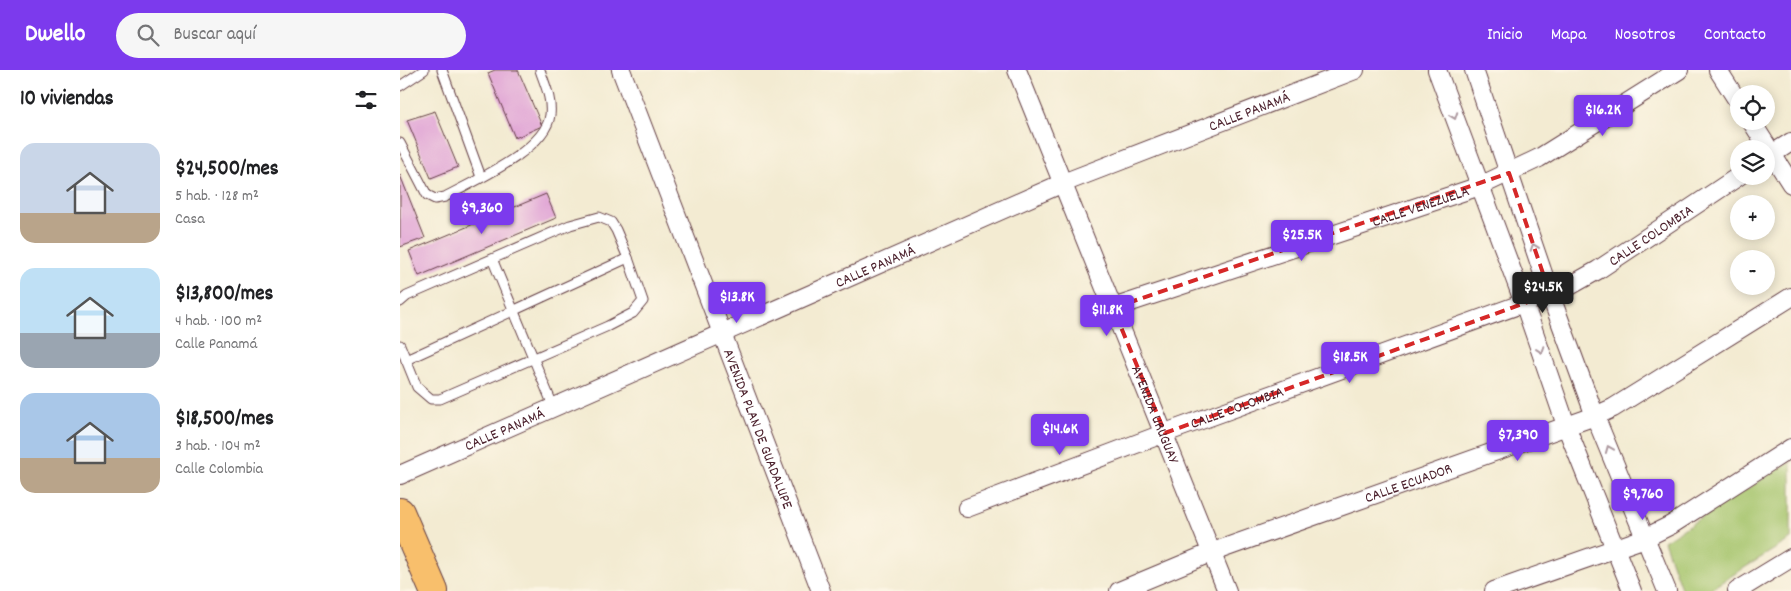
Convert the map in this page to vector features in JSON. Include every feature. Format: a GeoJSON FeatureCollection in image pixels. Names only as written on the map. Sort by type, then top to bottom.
{"type":"FeatureCollection","features":[{"type":"Feature","properties":{"kind":"main road"},"geometry":{"type":"LineString","coordinates":[[400,512],[434,591]]}},
{"type":"Feature","properties":{"kind":"street","name":"AVENIDA PLAN DE GUADALUPE"},"geometry":{"type":"LineString","coordinates":[[621,70],[821,591]]}},
{"type":"Feature","properties":{"kind":"street","name":"AVENIDA URUGUAY"},"geometry":{"type":"LineString","coordinates":[[1017,70],[1165,433],[1210,553],[1227,591]]}},
{"type":"Feature","properties":{"kind":"street","name":"CALLE PANAMÁ"},"geometry":{"type":"LineString","coordinates":[[400,475],[1063,183],[1355,70]]}},
{"type":"Feature","properties":{"kind":"street"},"geometry":{"type":"LineString","coordinates":[[1437,70],[1524,303],[1567,428],[1632,591]]}},
{"type":"Feature","properties":{"kind":"street"},"geometry":{"type":"LineString","coordinates":[[1474,70],[1550,294],[1596,416],[1667,591]]}},
{"type":"Feature","properties":{"kind":"street","name":"CALLE VENEZUELA"},"geometry":{"type":"LineString","coordinates":[[1114,308],[1480,186],[1539,158],[1679,70]]}},
{"type":"Feature","properties":{"kind":"street"},"geometry":{"type":"LineString","coordinates":[[1718,70],[1730,89]]}},
{"type":"Feature","properties":{"kind":"street"},"geometry":{"type":"LineString","coordinates":[[1775,153],[1791,142]]}},
{"type":"Feature","properties":{"kind":"street"},"geometry":{"type":"LineString","coordinates":[[1775,164],[1791,184]]}},
{"type":"Feature","properties":{"kind":"street","name":"CALLE COLOMBIA"},"geometry":{"type":"LineString","coordinates":[[967,508],[1165,433],[1550,294],[1598,270],[1730,183]]}},
{"type":"Feature","properties":{"kind":"street","name":"CALLE ECUADOR"},"geometry":{"type":"LineString","coordinates":[[1119,591],[1210,553],[1567,428],[1596,416],[1613,408],[1791,297]]}},
{"type":"Feature","properties":{"kind":"street"},"geometry":{"type":"LineString","coordinates":[[1496,591],[1617,550],[1645,538],[1671,525],[1791,448]]}},
{"type":"Feature","properties":{"kind":"street"},"geometry":{"type":"LineString","coordinates":[[1737,591],[1791,558]]}},
{"type":"Feature","properties":{"kind":"lane"},"geometry":{"type":"LineString","coordinates":[[400,86],[424,70]]}},
{"type":"Feature","properties":{"kind":"lane"},"geometry":{"type":"LineString","coordinates":[[442,70],[481,177]]}},
{"type":"Feature","properties":{"kind":"lane"},"geometry":{"type":"LineString","coordinates":[[400,143],[420,184],[431,198],[445,197],[511,160],[542,133],[550,117],[549,97],[540,70]]}},
{"type":"Feature","properties":{"kind":"lane"},"geometry":{"type":"LineString","coordinates":[[400,302],[407,296],[493,261],[570,225],[599,217],[611,222],[628,258],[643,301],[639,308],[608,326],[440,399],[431,399],[417,387],[400,345]]}},
{"type":"Feature","properties":{"kind":"lane"},"geometry":{"type":"LineString","coordinates":[[406,360],[628,258]]}},
{"type":"Feature","properties":{"kind":"lane"},"geometry":{"type":"LineString","coordinates":[[493,261],[554,408]]}},
{"type":"Feature","properties":{"kind":"highlighted area"},"geometry":{"type":"Polygon","coordinates":[[[1509,173],[1550,294],[1165,433],[1113,308],[1509,173]]]}},
{"type":"Feature","properties":{"kind":"green space"},"geometry":{"type":"Polygon","coordinates":[[[1791,461],[1791,539],[1707,591],[1682,591],[1664,541],[1791,461]]]}},
{"type":"Feature","properties":{"kind":"building"},"geometry":{"type":"Polygon","coordinates":[[[495,70],[518,70],[542,126],[515,138],[488,73],[495,70]]]}},
{"type":"Feature","properties":{"kind":"building"},"geometry":{"type":"Polygon","coordinates":[[[435,111],[458,167],[431,178],[407,120],[435,111]]]}},
{"type":"Feature","properties":{"kind":"building"},"geometry":{"type":"Polygon","coordinates":[[[400,175],[425,238],[400,247],[400,175]]]}},
{"type":"Feature","properties":{"kind":"building"},"geometry":{"type":"Polygon","coordinates":[[[546,194],[556,218],[419,276],[409,251],[546,194]]]}}]}
